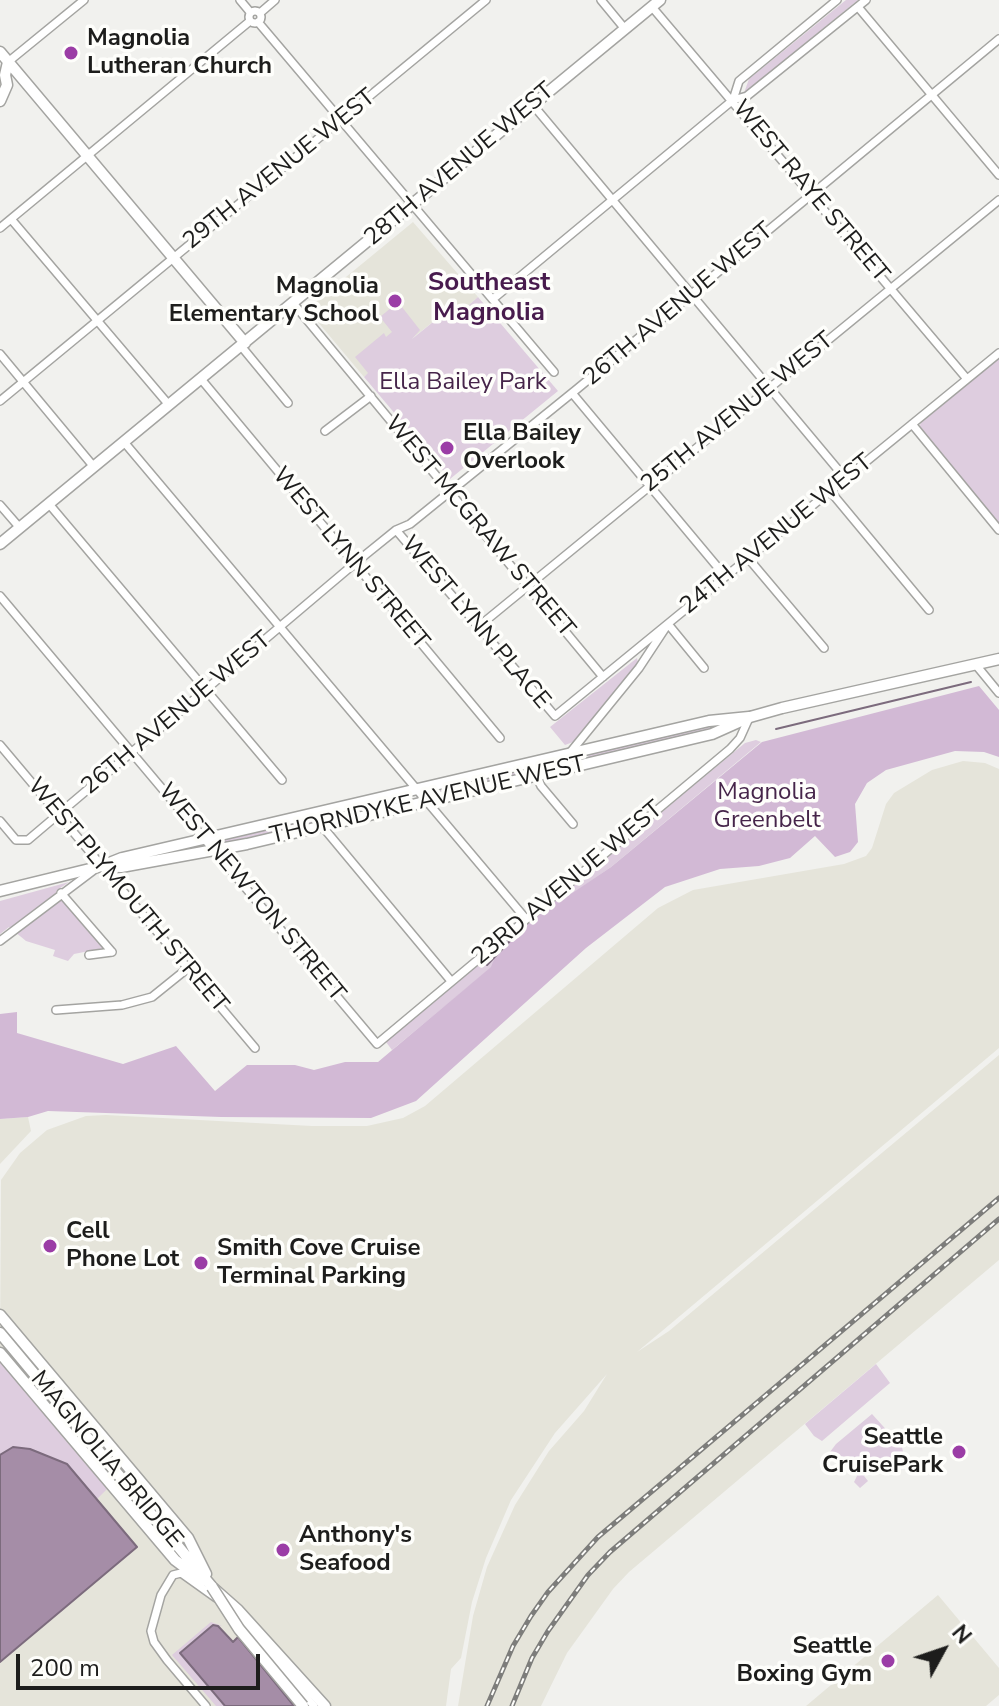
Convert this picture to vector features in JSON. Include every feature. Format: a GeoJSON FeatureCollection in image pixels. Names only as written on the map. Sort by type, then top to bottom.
{"type":"FeatureCollection","features":[{"type":"Feature","properties":{"kind":"main road","name":"28TH AVENUE WEST"},"geometry":{"type":"LineString","coordinates":[[0,544],[656,3]]}},
{"type":"Feature","properties":{"kind":"main road"},"geometry":{"type":"LineString","coordinates":[[0,52],[243,345]]}},
{"type":"Feature","properties":{"kind":"main road"},"geometry":{"type":"LineString","coordinates":[[0,101],[7,85],[2,76],[8,62]]}},
{"type":"Feature","properties":{"kind":"main road","name":"THORNDYKE AVENUE WEST"},"geometry":{"type":"LineString","coordinates":[[0,891],[102,866],[122,858],[416,789],[709,721],[750,717],[999,659]]}},
{"type":"Feature","properties":{"kind":"main road","name":"THORNDYKE AVENUE WEST"},"geometry":{"type":"LineString","coordinates":[[102,866],[121,867],[215,851],[712,734],[750,717]]}},
{"type":"Feature","properties":{"kind":"main road"},"geometry":{"type":"LineString","coordinates":[[0,1315],[188,1538],[212,1587]]}},
{"type":"Feature","properties":{"kind":"main road","name":"MAGNOLIA BRIDGE"},"geometry":{"type":"LineString","coordinates":[[0,1333],[212,1587],[239,1629],[303,1706]]}},
{"type":"Feature","properties":{"kind":"main road"},"geometry":{"type":"LineString","coordinates":[[0,1353],[175,1560],[212,1587]]}},
{"type":"Feature","properties":{"kind":"main road","name":"MAGNOLIA BRIDGE"},"geometry":{"type":"LineString","coordinates":[[212,1587],[249,1621],[325,1706]]}},
{"type":"Feature","properties":{"kind":"street"},"geometry":{"type":"LineString","coordinates":[[8,62],[84,0]]}},
{"type":"Feature","properties":{"kind":"street"},"geometry":{"type":"LineString","coordinates":[[240,0],[554,372]]}},
{"type":"Feature","properties":{"kind":"street"},"geometry":{"type":"LineString","coordinates":[[0,228],[275,0]]}},
{"type":"Feature","properties":{"kind":"street","name":"29TH AVENUE WEST"},"geometry":{"type":"LineString","coordinates":[[0,401],[486,0]]}},
{"type":"Feature","properties":{"kind":"street"},"geometry":{"type":"LineString","coordinates":[[601,0],[625,29]]}},
{"type":"Feature","properties":{"kind":"street"},"geometry":{"type":"LineString","coordinates":[[733,100],[739,81],[837,0]]}},
{"type":"Feature","properties":{"kind":"street"},"geometry":{"type":"LineString","coordinates":[[493,299],[733,100],[747,96],[866,0]]}},
{"type":"Feature","properties":{"kind":"street","name":"WEST RAYE STREET"},"geometry":{"type":"LineString","coordinates":[[656,3],[733,100],[967,379]]}},
{"type":"Feature","properties":{"kind":"street"},"geometry":{"type":"LineString","coordinates":[[858,7],[999,175]]}},
{"type":"Feature","properties":{"kind":"street","name":"26TH AVENUE WEST"},"geometry":{"type":"LineString","coordinates":[[0,821],[16,840],[24,842],[354,564],[396,530],[410,524],[572,393],[999,39]]}},
{"type":"Feature","properties":{"kind":"street"},"geometry":{"type":"LineString","coordinates":[[533,105],[845,478]]}},
{"type":"Feature","properties":{"kind":"street","name":"25TH AVENUE WEST"},"geometry":{"type":"LineString","coordinates":[[478,627],[999,200]]}},
{"type":"Feature","properties":{"kind":"street"},"geometry":{"type":"LineString","coordinates":[[11,219],[169,405]]}},
{"type":"Feature","properties":{"kind":"street","name":"WEST MCGRAW STREET"},"geometry":{"type":"LineString","coordinates":[[293,303],[603,677]]}},
{"type":"Feature","properties":{"kind":"street"},"geometry":{"type":"LineString","coordinates":[[243,345],[288,403]]}},
{"type":"Feature","properties":{"kind":"street","name":"24TH AVENUE WEST"},"geometry":{"type":"LineString","coordinates":[[555,716],[999,353]]}},
{"type":"Feature","properties":{"kind":"street"},"geometry":{"type":"LineString","coordinates":[[0,354],[94,467]]}},
{"type":"Feature","properties":{"kind":"street","name":"WEST LYNN STREET"},"geometry":{"type":"LineString","coordinates":[[201,379],[500,738]]}},
{"type":"Feature","properties":{"kind":"street"},"geometry":{"type":"LineString","coordinates":[[572,393],[725,576]]}},
{"type":"Feature","properties":{"kind":"street"},"geometry":{"type":"LineString","coordinates":[[325,431],[371,396]]}},
{"type":"Feature","properties":{"kind":"street"},"geometry":{"type":"LineString","coordinates":[[912,424],[999,530]]}},
{"type":"Feature","properties":{"kind":"street"},"geometry":{"type":"LineString","coordinates":[[124,442],[526,919]]}},
{"type":"Feature","properties":{"kind":"street"},"geometry":{"type":"LineString","coordinates":[[830,491],[929,610]]}},
{"type":"Feature","properties":{"kind":"street"},"geometry":{"type":"LineString","coordinates":[[49,504],[282,780]]}},
{"type":"Feature","properties":{"kind":"street"},"geometry":{"type":"LineString","coordinates":[[0,505],[20,528]]}},
{"type":"Feature","properties":{"kind":"street","name":"WEST LYNN PLACE"},"geometry":{"type":"LineString","coordinates":[[396,530],[555,716]]}},
{"type":"Feature","properties":{"kind":"street"},"geometry":{"type":"LineString","coordinates":[[748,558],[824,648]]}},
{"type":"Feature","properties":{"kind":"street","name":"WEST NEWTON STREET"},"geometry":{"type":"LineString","coordinates":[[0,596],[377,1044]]}},
{"type":"Feature","properties":{"kind":"street"},"geometry":{"type":"LineString","coordinates":[[569,768],[569,754],[639,668],[668,624],[704,668]]}},
{"type":"Feature","properties":{"kind":"street"},"geometry":{"type":"LineString","coordinates":[[976,665],[999,693]]}},
{"type":"Feature","properties":{"kind":"street","name":"23RD AVENUE WEST"},"geometry":{"type":"LineString","coordinates":[[377,1044],[730,749],[740,738],[750,717]]}},
{"type":"Feature","properties":{"kind":"street","name":"WEST PLYMOUTH STREET"},"geometry":{"type":"LineString","coordinates":[[0,745],[255,1048]]}},
{"type":"Feature","properties":{"kind":"street"},"geometry":{"type":"LineString","coordinates":[[531,763],[541,786],[573,824]]}},
{"type":"Feature","properties":{"kind":"street"},"geometry":{"type":"LineString","coordinates":[[312,814],[451,981]]}},
{"type":"Feature","properties":{"kind":"street"},"geometry":{"type":"LineString","coordinates":[[0,941],[61,893],[102,866]]}},
{"type":"Feature","properties":{"kind":"street"},"geometry":{"type":"LineString","coordinates":[[61,893],[112,952],[89,955]]}},
{"type":"Feature","properties":{"kind":"street"},"geometry":{"type":"LineString","coordinates":[[56,1010],[122,1005],[152,997],[188,968]]}},
{"type":"Feature","properties":{"kind":"street"},"geometry":{"type":"LineString","coordinates":[[206,1706],[151,1637],[161,1595],[173,1575],[181,1573],[217,1598],[314,1706]]}},
{"type":"Feature","properties":{"kind":"shaded area","name":"Magnolia Elementary School"},"geometry":{"type":"Polygon","coordinates":[[[413,222],[478,297],[460,313],[454,305],[364,377],[307,309],[413,222]]]}},
{"type":"Feature","properties":{"kind":"shaded area"},"geometry":{"type":"Polygon","coordinates":[[[963,761],[985,763],[999,769],[999,1048],[637,1352],[669,1331],[999,1055],[999,1260],[629,1572],[567,1653],[541,1706],[458,1706],[473,1616],[487,1567],[515,1505],[549,1451],[584,1411],[607,1374],[555,1433],[511,1500],[486,1558],[472,1602],[461,1658],[451,1669],[446,1706],[0,1706],[0,1662],[137,1547],[96,1499],[107,1488],[0,1362],[1,1180],[20,1153],[47,1130],[86,1116],[312,1126],[367,1126],[403,1118],[425,1106],[658,908],[693,890],[844,864],[866,856],[872,848],[886,804],[894,793],[932,770],[963,761]]]}},
{"type":"Feature","properties":{"kind":"shaded area"},"geometry":{"type":"Polygon","coordinates":[[[28,1117],[31,1131],[0,1164],[0,1119],[28,1117]]]}},
{"type":"Feature","properties":{"kind":"shaded area"},"geometry":{"type":"Polygon","coordinates":[[[13,1447],[30,1449],[67,1464],[137,1547],[0,1662],[0,1455],[13,1447]]]}},
{"type":"Feature","properties":{"kind":"shaded area"},"geometry":{"type":"Polygon","coordinates":[[[938,1595],[999,1668],[999,1695],[986,1706],[806,1706],[938,1595]]]}},
{"type":"Feature","properties":{"kind":"shaded area"},"geometry":{"type":"Polygon","coordinates":[[[213,1625],[218,1626],[233,1642],[238,1637],[294,1706],[225,1706],[180,1653],[213,1625]]]}},
{"type":"Feature","properties":{"kind":"green space"},"geometry":{"type":"Polygon","coordinates":[[[846,0],[858,0],[744,93],[749,79],[846,0]]]}},
{"type":"Feature","properties":{"kind":"green space","name":"Ella Bailey Park"},"geometry":{"type":"Polygon","coordinates":[[[478,297],[558,391],[450,479],[364,377],[368,373],[355,357],[384,333],[386,337],[392,332],[380,317],[398,302],[420,330],[412,339],[454,305],[461,312],[478,297]]]}},
{"type":"Feature","properties":{"kind":"green space"},"geometry":{"type":"Polygon","coordinates":[[[999,358],[999,524],[919,427],[999,358]]]}},
{"type":"Feature","properties":{"kind":"green space"},"geometry":{"type":"Polygon","coordinates":[[[637,658],[638,663],[573,742],[565,745],[550,727],[637,658]]]}},
{"type":"Feature","properties":{"kind":"green space","name":"Magnolia Greenbelt"},"geometry":{"type":"Polygon","coordinates":[[[979,686],[999,710],[999,757],[984,752],[955,751],[886,770],[867,783],[855,804],[858,842],[850,852],[835,857],[815,836],[790,858],[759,866],[720,869],[665,887],[586,948],[416,1101],[371,1118],[48,1111],[28,1117],[0,1119],[0,1014],[17,1012],[17,1033],[123,1064],[176,1046],[215,1091],[247,1065],[295,1065],[314,1070],[345,1062],[378,1062],[491,967],[494,959],[510,942],[510,937],[558,898],[568,896],[611,867],[762,742],[979,686]]]}},
{"type":"Feature","properties":{"kind":"green space"},"geometry":{"type":"Polygon","coordinates":[[[711,726],[713,730],[588,758],[589,754],[711,726]]]}},
{"type":"Feature","properties":{"kind":"green space"},"geometry":{"type":"Polygon","coordinates":[[[761,742],[611,867],[568,897],[558,898],[745,743],[761,742]]]}},
{"type":"Feature","properties":{"kind":"green space"},"geometry":{"type":"Polygon","coordinates":[[[526,769],[529,774],[432,796],[430,792],[526,769]]]}},
{"type":"Feature","properties":{"kind":"green space"},"geometry":{"type":"Polygon","coordinates":[[[409,797],[414,800],[325,820],[326,816],[409,797]]]}},
{"type":"Feature","properties":{"kind":"green space"},"geometry":{"type":"Polygon","coordinates":[[[313,819],[316,824],[221,845],[221,841],[313,819]]]}},
{"type":"Feature","properties":{"kind":"green space"},"geometry":{"type":"Polygon","coordinates":[[[69,882],[56,891],[104,948],[74,954],[68,961],[53,956],[55,950],[26,941],[9,927],[0,934],[0,901],[69,882]]]}},
{"type":"Feature","properties":{"kind":"green space"},"geometry":{"type":"Polygon","coordinates":[[[510,937],[510,942],[494,959],[492,967],[392,1050],[386,1042],[510,937]]]}},
{"type":"Feature","properties":{"kind":"green space"},"geometry":{"type":"Polygon","coordinates":[[[0,1362],[107,1489],[97,1499],[137,1547],[0,1564],[0,1362]]]}},
{"type":"Feature","properties":{"kind":"green space"},"geometry":{"type":"Polygon","coordinates":[[[876,1364],[890,1383],[822,1441],[814,1436],[805,1424],[876,1364]]]}},
{"type":"Feature","properties":{"kind":"green space"},"geometry":{"type":"Polygon","coordinates":[[[872,1414],[903,1452],[890,1463],[885,1459],[864,1476],[868,1481],[860,1488],[854,1482],[857,1476],[842,1456],[837,1459],[830,1452],[872,1414]]]}},
{"type":"Feature","properties":{"kind":"green space"},"geometry":{"type":"Polygon","coordinates":[[[211,1622],[222,1626],[213,1626],[180,1653],[225,1706],[216,1706],[172,1655],[211,1622]]]}},
{"type":"Feature","properties":{"kind":"waterway"},"geometry":{"type":"LineString","coordinates":[[776,729],[971,682]]}},
{"type":"Feature","properties":{"kind":"waterway"},"geometry":{"type":"LineString","coordinates":[[487,965],[510,941]]}},
{"type":"Feature","properties":{"kind":"railway"},"geometry":{"type":"LineString","coordinates":[[487,1706],[513,1646],[531,1616],[548,1592],[598,1537],[999,1198]]}},
{"type":"Feature","properties":{"kind":"railway"},"geometry":{"type":"LineString","coordinates":[[512,1706],[532,1658],[548,1631],[588,1575],[610,1552],[999,1219]]}},
{"type":"Feature","properties":{"kind":"place","name":"Magnolia Lutheran Church"},"geometry":{"type":"Point","coordinates":[71,53]}},
{"type":"Feature","properties":{"kind":"place","name":"Magnolia Elementary School"},"geometry":{"type":"Point","coordinates":[395,301]}},
{"type":"Feature","properties":{"kind":"place","name":"Ella Bailey Overlook"},"geometry":{"type":"Point","coordinates":[447,448]}},
{"type":"Feature","properties":{"kind":"place","name":"Cell Phone Lot"},"geometry":{"type":"Point","coordinates":[50,1246]}},
{"type":"Feature","properties":{"kind":"place","name":"Smith Cove Cruise Terminal Parking"},"geometry":{"type":"Point","coordinates":[201,1263]}},
{"type":"Feature","properties":{"kind":"place","name":"Seattle CruisePark"},"geometry":{"type":"Point","coordinates":[959,1452]}},
{"type":"Feature","properties":{"kind":"place","name":"Anthony's Seafood"},"geometry":{"type":"Point","coordinates":[283,1550]}},
{"type":"Feature","properties":{"kind":"place","name":"Seattle Boxing Gym"},"geometry":{"type":"Point","coordinates":[888,1661]}},
{"type":"Feature","properties":{"kind":"district","name":"Southeast Magnolia"},"geometry":{"type":"Point","coordinates":[489,299]}}]}
